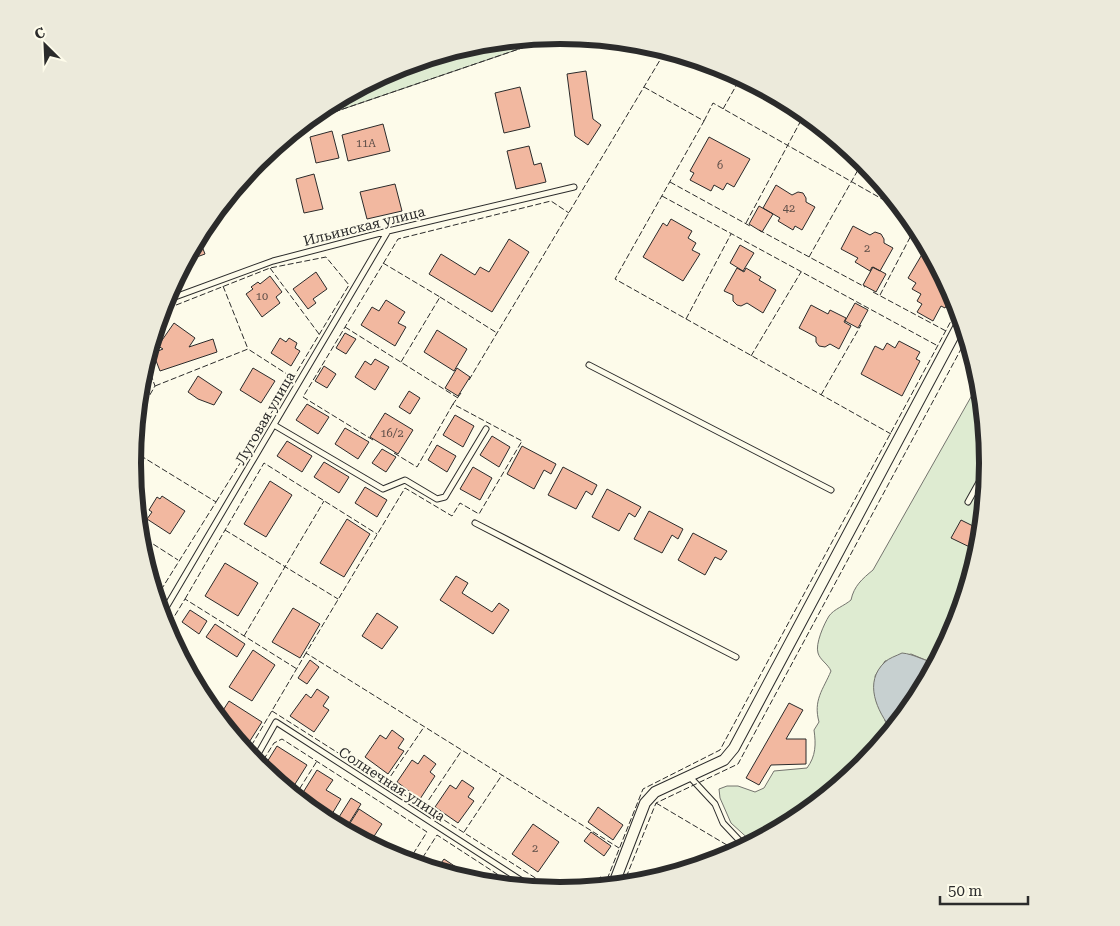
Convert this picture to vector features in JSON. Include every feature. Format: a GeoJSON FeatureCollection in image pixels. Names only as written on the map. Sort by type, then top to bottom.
{"type":"FeatureCollection","features":[{"type":"Feature","properties":{"kind":"street"},"geometry":{"type":"LineString","coordinates":[[616,879],[645,803],[655,792],[724,760],[734,748],[957,329]]}},
{"type":"Feature","properties":{"kind":"lane","name":"Ильинская улица"},"geometry":{"type":"LineString","coordinates":[[176,297],[273,261],[388,231],[574,187]]}},
{"type":"Feature","properties":{"kind":"lane","name":"Луговая улица"},"geometry":{"type":"LineString","coordinates":[[166,607],[388,231]]}},
{"type":"Feature","properties":{"kind":"lane"},"geometry":{"type":"LineString","coordinates":[[589,364],[831,490]]}},
{"type":"Feature","properties":{"kind":"lane"},"geometry":{"type":"LineString","coordinates":[[274,425],[383,489],[405,480],[437,499],[445,497],[486,429]]}},
{"type":"Feature","properties":{"kind":"lane"},"geometry":{"type":"LineString","coordinates":[[968,502],[978,484]]}},
{"type":"Feature","properties":{"kind":"lane"},"geometry":{"type":"LineString","coordinates":[[475,523],[736,657]]}},
{"type":"Feature","properties":{"kind":"lane","name":"Солнечная улица"},"geometry":{"type":"LineString","coordinates":[[258,753],[276,722],[521,880]]}},
{"type":"Feature","properties":{"kind":"lane"},"geometry":{"type":"LineString","coordinates":[[689,776],[715,804],[723,823],[740,841]]}},
{"type":"Feature","properties":{"kind":"green space"},"geometry":{"type":"Polygon","coordinates":[[[530,45],[326,115],[375,87],[425,66],[478,52],[530,45]]]}},
{"type":"Feature","properties":{"kind":"green space"},"geometry":{"type":"Polygon","coordinates":[[[973,393],[976,408],[979,463],[976,518],[965,572],[957,598],[936,648],[929,661],[911,654],[885,661],[875,676],[885,721],[888,724],[856,759],[815,796],[793,812],[747,838],[731,823],[720,798],[719,789],[727,786],[738,786],[755,792],[764,788],[774,771],[807,768],[815,750],[814,730],[819,722],[817,714],[818,701],[831,671],[818,653],[819,639],[831,614],[851,600],[859,583],[873,570],[973,393]]]}},
{"type":"Feature","properties":{"kind":"shaded area"},"geometry":{"type":"Polygon","coordinates":[[[902,653],[929,661],[909,696],[888,724],[877,705],[874,687],[878,670],[891,658],[902,653]]]}},
{"type":"Feature","properties":{"kind":"building"},"geometry":{"type":"Polygon","coordinates":[[[586,71],[593,119],[601,125],[588,145],[575,136],[567,74],[586,71]]]}},
{"type":"Feature","properties":{"kind":"building"},"geometry":{"type":"Polygon","coordinates":[[[520,87],[530,127],[504,133],[495,93],[520,87]]]}},
{"type":"Feature","properties":{"kind":"building"},"geometry":{"type":"Polygon","coordinates":[[[383,124],[390,151],[348,161],[342,135],[383,124]]]}},
{"type":"Feature","properties":{"kind":"building"},"geometry":{"type":"Polygon","coordinates":[[[332,131],[339,158],[316,163],[310,137],[332,131]]]}},
{"type":"Feature","properties":{"kind":"building"},"geometry":{"type":"Polygon","coordinates":[[[709,137],[750,159],[734,187],[727,183],[723,190],[714,185],[711,191],[690,180],[694,173],[690,171],[709,137]]]}},
{"type":"Feature","properties":{"kind":"building"},"geometry":{"type":"Polygon","coordinates":[[[529,146],[534,165],[541,163],[546,182],[516,189],[507,151],[529,146]]]}},
{"type":"Feature","properties":{"kind":"building"},"geometry":{"type":"Polygon","coordinates":[[[314,174],[323,209],[304,213],[296,179],[314,174]]]}},
{"type":"Feature","properties":{"kind":"building"},"geometry":{"type":"Polygon","coordinates":[[[395,184],[402,211],[367,219],[360,192],[395,184]]]}},
{"type":"Feature","properties":{"kind":"building"},"geometry":{"type":"Polygon","coordinates":[[[776,185],[792,195],[798,192],[803,193],[806,202],[815,207],[802,230],[795,226],[793,230],[778,221],[780,218],[763,208],[776,185]]]}},
{"type":"Feature","properties":{"kind":"building"},"geometry":{"type":"Polygon","coordinates":[[[759,206],[773,214],[762,232],[749,224],[759,206]]]}},
{"type":"Feature","properties":{"kind":"building"},"geometry":{"type":"Polygon","coordinates":[[[671,219],[692,231],[688,238],[696,243],[692,250],[700,254],[683,281],[643,257],[663,223],[667,226],[671,219]]]}},
{"type":"Feature","properties":{"kind":"building"},"geometry":{"type":"Polygon","coordinates":[[[853,226],[870,235],[875,232],[881,234],[884,243],[893,248],[880,271],[872,267],[870,271],[855,262],[858,258],[841,249],[853,226]]]}},
{"type":"Feature","properties":{"kind":"building"},"geometry":{"type":"Polygon","coordinates":[[[509,239],[529,252],[492,312],[429,274],[441,254],[475,275],[480,267],[489,272],[509,239]]]}},
{"type":"Feature","properties":{"kind":"building"},"geometry":{"type":"Polygon","coordinates":[[[202,245],[205,254],[194,258],[202,245]]]}},
{"type":"Feature","properties":{"kind":"building"},"geometry":{"type":"Polygon","coordinates":[[[740,245],[754,253],[743,271],[730,263],[740,245]]]}},
{"type":"Feature","properties":{"kind":"building"},"geometry":{"type":"Polygon","coordinates":[[[923,253],[947,304],[945,308],[941,306],[933,321],[917,312],[922,304],[917,301],[921,294],[912,289],[916,283],[908,278],[923,253]]]}},
{"type":"Feature","properties":{"kind":"building"},"geometry":{"type":"Polygon","coordinates":[[[873,267],[886,274],[876,292],[863,285],[873,267]]]}},
{"type":"Feature","properties":{"kind":"building"},"geometry":{"type":"Polygon","coordinates":[[[737,268],[744,272],[746,268],[761,277],[759,280],[776,290],[763,313],[747,303],[741,306],[737,305],[733,301],[733,295],[724,291],[737,268]]]}},
{"type":"Feature","properties":{"kind":"building"},"geometry":{"type":"Polygon","coordinates":[[[316,272],[327,289],[313,299],[316,303],[308,309],[293,289],[316,272]]]}},
{"type":"Feature","properties":{"kind":"building"},"geometry":{"type":"Polygon","coordinates":[[[270,276],[282,292],[276,297],[280,303],[262,317],[246,294],[253,289],[251,287],[258,282],[260,284],[270,276]]]}},
{"type":"Feature","properties":{"kind":"building"},"geometry":{"type":"Polygon","coordinates":[[[386,300],[405,312],[398,323],[406,327],[395,346],[361,325],[372,307],[379,311],[386,300]]]}},
{"type":"Feature","properties":{"kind":"building"},"geometry":{"type":"Polygon","coordinates":[[[855,303],[868,310],[858,328],[845,321],[855,303]]]}},
{"type":"Feature","properties":{"kind":"building"},"geometry":{"type":"Polygon","coordinates":[[[811,305],[828,314],[830,310],[846,318],[844,322],[851,326],[839,349],[830,344],[825,347],[819,346],[816,342],[816,337],[799,328],[811,305]]]}},
{"type":"Feature","properties":{"kind":"building"},"geometry":{"type":"Polygon","coordinates":[[[174,323],[195,338],[189,347],[213,339],[217,352],[160,371],[154,357],[156,352],[163,349],[158,346],[174,323]]]}},
{"type":"Feature","properties":{"kind":"building"},"geometry":{"type":"Polygon","coordinates":[[[437,330],[467,349],[454,371],[424,352],[437,330]]]}},
{"type":"Feature","properties":{"kind":"building"},"geometry":{"type":"Polygon","coordinates":[[[345,333],[356,339],[346,354],[336,348],[345,333]]]}},
{"type":"Feature","properties":{"kind":"building"},"geometry":{"type":"Polygon","coordinates":[[[280,338],[286,342],[289,338],[297,343],[295,348],[300,351],[291,366],[271,353],[280,338]]]}},
{"type":"Feature","properties":{"kind":"building"},"geometry":{"type":"Polygon","coordinates":[[[899,341],[920,352],[916,359],[920,361],[902,396],[861,374],[875,346],[883,350],[887,343],[895,348],[899,341]]]}},
{"type":"Feature","properties":{"kind":"building"},"geometry":{"type":"Polygon","coordinates":[[[375,359],[389,367],[375,390],[355,377],[365,361],[371,365],[375,359]]]}},
{"type":"Feature","properties":{"kind":"building"},"geometry":{"type":"Polygon","coordinates":[[[324,366],[336,374],[327,388],[315,381],[324,366]]]}},
{"type":"Feature","properties":{"kind":"building"},"geometry":{"type":"Polygon","coordinates":[[[253,368],[275,381],[261,403],[240,390],[253,368]]]}},
{"type":"Feature","properties":{"kind":"building"},"geometry":{"type":"Polygon","coordinates":[[[457,368],[470,377],[458,396],[445,388],[457,368]]]}},
{"type":"Feature","properties":{"kind":"building"},"geometry":{"type":"Polygon","coordinates":[[[198,376],[222,392],[214,405],[198,399],[188,392],[198,376]]]}},
{"type":"Feature","properties":{"kind":"building"},"geometry":{"type":"Polygon","coordinates":[[[409,391],[420,398],[410,414],[399,407],[409,391]]]}},
{"type":"Feature","properties":{"kind":"building"},"geometry":{"type":"Polygon","coordinates":[[[307,404],[329,417],[318,434],[296,420],[307,404]]]}},
{"type":"Feature","properties":{"kind":"building"},"geometry":{"type":"Polygon","coordinates":[[[385,413],[413,430],[398,454],[370,437],[385,413]]]}},
{"type":"Feature","properties":{"kind":"building"},"geometry":{"type":"Polygon","coordinates":[[[455,415],[474,426],[463,447],[443,435],[455,415]]]}},
{"type":"Feature","properties":{"kind":"building"},"geometry":{"type":"Polygon","coordinates":[[[345,428],[369,442],[358,459],[335,444],[345,428]]]}},
{"type":"Feature","properties":{"kind":"building"},"geometry":{"type":"Polygon","coordinates":[[[492,436],[510,447],[499,467],[480,455],[492,436]]]}},
{"type":"Feature","properties":{"kind":"building"},"geometry":{"type":"Polygon","coordinates":[[[287,441],[312,456],[302,472],[277,456],[287,441]]]}},
{"type":"Feature","properties":{"kind":"building"},"geometry":{"type":"Polygon","coordinates":[[[437,445],[456,456],[447,472],[428,460],[437,445]]]}},
{"type":"Feature","properties":{"kind":"building"},"geometry":{"type":"Polygon","coordinates":[[[522,446],[556,464],[551,474],[544,470],[534,489],[507,474],[522,446]]]}},
{"type":"Feature","properties":{"kind":"building"},"geometry":{"type":"Polygon","coordinates":[[[382,449],[396,457],[386,472],[372,463],[382,449]]]}},
{"type":"Feature","properties":{"kind":"building"},"geometry":{"type":"Polygon","coordinates":[[[324,462],[349,477],[339,493],[314,477],[324,462]]]}},
{"type":"Feature","properties":{"kind":"building"},"geometry":{"type":"Polygon","coordinates":[[[473,467],[492,478],[480,500],[460,489],[473,467]]]}},
{"type":"Feature","properties":{"kind":"building"},"geometry":{"type":"Polygon","coordinates":[[[563,467],[597,485],[592,495],[586,491],[576,509],[548,495],[563,467]]]}},
{"type":"Feature","properties":{"kind":"building"},"geometry":{"type":"Polygon","coordinates":[[[270,481],[292,495],[266,537],[244,524],[270,481]]]}},
{"type":"Feature","properties":{"kind":"building"},"geometry":{"type":"Polygon","coordinates":[[[365,487],[387,500],[377,517],[355,503],[365,487]]]}},
{"type":"Feature","properties":{"kind":"building"},"geometry":{"type":"Polygon","coordinates":[[[607,489],[641,507],[635,517],[629,513],[619,531],[592,517],[607,489]]]}},
{"type":"Feature","properties":{"kind":"building"},"geometry":{"type":"Polygon","coordinates":[[[162,496],[185,511],[170,534],[147,519],[152,512],[149,510],[157,497],[160,499],[162,496]]]}},
{"type":"Feature","properties":{"kind":"building"},"geometry":{"type":"Polygon","coordinates":[[[649,511],[683,529],[678,539],[672,535],[662,553],[634,539],[649,511]]]}},
{"type":"Feature","properties":{"kind":"building"},"geometry":{"type":"Polygon","coordinates":[[[347,519],[370,534],[344,577],[320,563],[347,519]]]}},
{"type":"Feature","properties":{"kind":"building"},"geometry":{"type":"Polygon","coordinates":[[[961,520],[974,527],[970,547],[951,538],[961,520]]]}},
{"type":"Feature","properties":{"kind":"building"},"geometry":{"type":"Polygon","coordinates":[[[693,533],[727,551],[721,560],[715,557],[705,575],[678,560],[693,533]]]}},
{"type":"Feature","properties":{"kind":"building"},"geometry":{"type":"Polygon","coordinates":[[[225,563],[258,583],[238,616],[205,596],[225,563]]]}},
{"type":"Feature","properties":{"kind":"building"},"geometry":{"type":"Polygon","coordinates":[[[456,576],[468,583],[462,593],[492,612],[499,603],[509,610],[493,634],[440,600],[456,576]]]}},
{"type":"Feature","properties":{"kind":"building"},"geometry":{"type":"Polygon","coordinates":[[[293,608],[320,624],[300,658],[272,642],[293,608]]]}},
{"type":"Feature","properties":{"kind":"building"},"geometry":{"type":"Polygon","coordinates":[[[190,610],[207,621],[199,634],[182,622],[190,610]]]}},
{"type":"Feature","properties":{"kind":"building"},"geometry":{"type":"Polygon","coordinates":[[[377,613],[398,627],[382,649],[362,636],[377,613]]]}},
{"type":"Feature","properties":{"kind":"building"},"geometry":{"type":"Polygon","coordinates":[[[215,624],[245,644],[237,657],[206,637],[215,624]]]}},
{"type":"Feature","properties":{"kind":"building"},"geometry":{"type":"Polygon","coordinates":[[[253,650],[275,665],[252,701],[229,687],[253,650]]]}},
{"type":"Feature","properties":{"kind":"building"},"geometry":{"type":"Polygon","coordinates":[[[310,660],[319,667],[307,684],[298,678],[310,660]]]}},
{"type":"Feature","properties":{"kind":"building"},"geometry":{"type":"Polygon","coordinates":[[[317,689],[329,697],[323,706],[329,710],[314,732],[290,716],[306,694],[311,698],[317,689]]]}},
{"type":"Feature","properties":{"kind":"building"},"geometry":{"type":"Polygon","coordinates":[[[229,701],[262,722],[249,743],[222,711],[229,701]]]}},
{"type":"Feature","properties":{"kind":"building"},"geometry":{"type":"Polygon","coordinates":[[[789,703],[803,710],[786,739],[806,739],[806,764],[771,765],[759,785],[746,778],[789,703]]]}},
{"type":"Feature","properties":{"kind":"building"},"geometry":{"type":"Polygon","coordinates":[[[392,730],[404,739],[398,748],[404,751],[388,774],[365,757],[380,735],[386,739],[392,730]]]}},
{"type":"Feature","properties":{"kind":"building"},"geometry":{"type":"Polygon","coordinates":[[[277,746],[307,765],[294,786],[267,762],[277,746]]]}},
{"type":"Feature","properties":{"kind":"building"},"geometry":{"type":"Polygon","coordinates":[[[424,755],[436,764],[430,772],[435,776],[420,799],[397,782],[412,760],[418,764],[424,755]]]}},
{"type":"Feature","properties":{"kind":"building"},"geometry":{"type":"Polygon","coordinates":[[[317,770],[333,780],[326,790],[341,799],[332,815],[302,794],[317,770]]]}},
{"type":"Feature","properties":{"kind":"building"},"geometry":{"type":"Polygon","coordinates":[[[462,780],[474,788],[468,797],[474,801],[458,823],[435,807],[450,785],[456,789],[462,780]]]}},
{"type":"Feature","properties":{"kind":"building"},"geometry":{"type":"Polygon","coordinates":[[[351,798],[361,804],[348,825],[338,819],[351,798]]]}},
{"type":"Feature","properties":{"kind":"building"},"geometry":{"type":"Polygon","coordinates":[[[598,807],[623,825],[613,840],[588,822],[598,807]]]}},
{"type":"Feature","properties":{"kind":"building"},"geometry":{"type":"Polygon","coordinates":[[[359,809],[382,824],[373,838],[349,825],[359,809]]]}},
{"type":"Feature","properties":{"kind":"building"},"geometry":{"type":"Polygon","coordinates":[[[533,824],[559,842],[538,872],[512,854],[533,824]]]}},
{"type":"Feature","properties":{"kind":"building"},"geometry":{"type":"Polygon","coordinates":[[[591,832],[611,846],[604,856],[584,841],[591,832]]]}},
{"type":"Feature","properties":{"kind":"building"},"geometry":{"type":"Polygon","coordinates":[[[444,859],[461,870],[451,868],[440,865],[444,859]]]}},
{"type":"Feature","properties":{"kind":"fence"},"geometry":{"type":"LineString","coordinates":[[326,115],[530,45]]}},
{"type":"Feature","properties":{"kind":"fence"},"geometry":{"type":"LineString","coordinates":[[469,380],[662,56]]}},
{"type":"Feature","properties":{"kind":"fence"},"geometry":{"type":"LineString","coordinates":[[723,109],[737,84]]}},
{"type":"Feature","properties":{"kind":"fence"},"geometry":{"type":"LineString","coordinates":[[644,87],[704,121],[615,279],[891,434]]}},
{"type":"Feature","properties":{"kind":"fence"},"geometry":{"type":"LineString","coordinates":[[704,121],[713,103],[888,203]]}},
{"type":"Feature","properties":{"kind":"fence"},"geometry":{"type":"LineString","coordinates":[[746,223],[801,120]]}},
{"type":"Feature","properties":{"kind":"fence"},"geometry":{"type":"LineString","coordinates":[[809,257],[858,169]]}},
{"type":"Feature","properties":{"kind":"fence"},"geometry":{"type":"LineString","coordinates":[[670,182],[750,226]]}},
{"type":"Feature","properties":{"kind":"fence"},"geometry":{"type":"LineString","coordinates":[[662,196],[938,346]]}},
{"type":"Feature","properties":{"kind":"fence"},"geometry":{"type":"LineString","coordinates":[[373,440],[303,397],[398,239],[551,201],[569,213]]}},
{"type":"Feature","properties":{"kind":"fence"},"geometry":{"type":"LineString","coordinates":[[759,230],[865,287]]}},
{"type":"Feature","properties":{"kind":"fence"},"geometry":{"type":"LineString","coordinates":[[686,319],[731,234]]}},
{"type":"Feature","properties":{"kind":"fence"},"geometry":{"type":"LineString","coordinates":[[880,295],[912,234]]}},
{"type":"Feature","properties":{"kind":"fence"},"geometry":{"type":"LineString","coordinates":[[155,386],[248,349],[293,378],[349,285],[326,257],[270,268],[171,307]]}},
{"type":"Feature","properties":{"kind":"fence"},"geometry":{"type":"LineString","coordinates":[[383,263],[440,297],[401,362]]}},
{"type":"Feature","properties":{"kind":"fence"},"geometry":{"type":"LineString","coordinates":[[270,268],[319,334]]}},
{"type":"Feature","properties":{"kind":"fence"},"geometry":{"type":"LineString","coordinates":[[751,356],[801,272]]}},
{"type":"Feature","properties":{"kind":"fence"},"geometry":{"type":"LineString","coordinates":[[223,286],[248,349]]}},
{"type":"Feature","properties":{"kind":"fence"},"geometry":{"type":"LineString","coordinates":[[873,292],[946,331]]}},
{"type":"Feature","properties":{"kind":"fence"},"geometry":{"type":"LineString","coordinates":[[440,297],[497,333]]}},
{"type":"Feature","properties":{"kind":"fence"},"geometry":{"type":"LineString","coordinates":[[607,880],[643,789],[720,750],[953,318]]}},
{"type":"Feature","properties":{"kind":"fence"},"geometry":{"type":"LineString","coordinates":[[821,395],[861,325]]}},
{"type":"Feature","properties":{"kind":"fence"},"geometry":{"type":"LineString","coordinates":[[345,327],[458,398]]}},
{"type":"Feature","properties":{"kind":"fence"},"geometry":{"type":"LineString","coordinates":[[626,877],[656,803],[738,764],[963,346]]}},
{"type":"Feature","properties":{"kind":"fence"},"geometry":{"type":"LineString","coordinates":[[145,404],[155,386],[151,374]]}},
{"type":"Feature","properties":{"kind":"fence"},"geometry":{"type":"LineString","coordinates":[[216,502],[293,378]]}},
{"type":"Feature","properties":{"kind":"fence"},"geometry":{"type":"LineString","coordinates":[[461,393],[453,404],[522,441],[479,514],[460,503],[452,516],[405,488],[306,653],[619,848]]}},
{"type":"Feature","properties":{"kind":"fence"},"geometry":{"type":"LineString","coordinates":[[394,453],[417,467],[453,404]]}},
{"type":"Feature","properties":{"kind":"fence"},"geometry":{"type":"LineString","coordinates":[[141,456],[216,502],[161,590]]}},
{"type":"Feature","properties":{"kind":"fence"},"geometry":{"type":"LineString","coordinates":[[185,599],[264,463],[377,534]]}},
{"type":"Feature","properties":{"kind":"fence"},"geometry":{"type":"LineString","coordinates":[[244,636],[324,501]]}},
{"type":"Feature","properties":{"kind":"fence"},"geometry":{"type":"LineString","coordinates":[[225,530],[338,599]]}},
{"type":"Feature","properties":{"kind":"fence"},"geometry":{"type":"LineString","coordinates":[[148,541],[178,560]]}},
{"type":"Feature","properties":{"kind":"fence"},"geometry":{"type":"LineString","coordinates":[[172,620],[185,599],[297,669]]}},
{"type":"Feature","properties":{"kind":"fence"},"geometry":{"type":"LineString","coordinates":[[251,746],[306,653]]}},
{"type":"Feature","properties":{"kind":"fence"},"geometry":{"type":"LineString","coordinates":[[272,711],[541,881]]}},
{"type":"Feature","properties":{"kind":"fence"},"geometry":{"type":"LineString","coordinates":[[386,783],[424,727]]}},
{"type":"Feature","properties":{"kind":"fence"},"geometry":{"type":"LineString","coordinates":[[264,759],[274,743],[282,739],[427,832],[412,855]]}},
{"type":"Feature","properties":{"kind":"fence"},"geometry":{"type":"LineString","coordinates":[[424,807],[462,750]]}},
{"type":"Feature","properties":{"kind":"fence"},"geometry":{"type":"LineString","coordinates":[[299,790],[317,761]]}},
{"type":"Feature","properties":{"kind":"fence"},"geometry":{"type":"LineString","coordinates":[[464,832],[502,775]]}},
{"type":"Feature","properties":{"kind":"fence"},"geometry":{"type":"LineString","coordinates":[[656,803],[729,846]]}},
{"type":"Feature","properties":{"kind":"fence"},"geometry":{"type":"LineString","coordinates":[[422,859],[437,835],[505,879]]}},
{"type":"Feature","properties":{"kind":"fence"},"geometry":{"type":"LineString","coordinates":[[598,880],[600,877],[607,879]]}}]}
